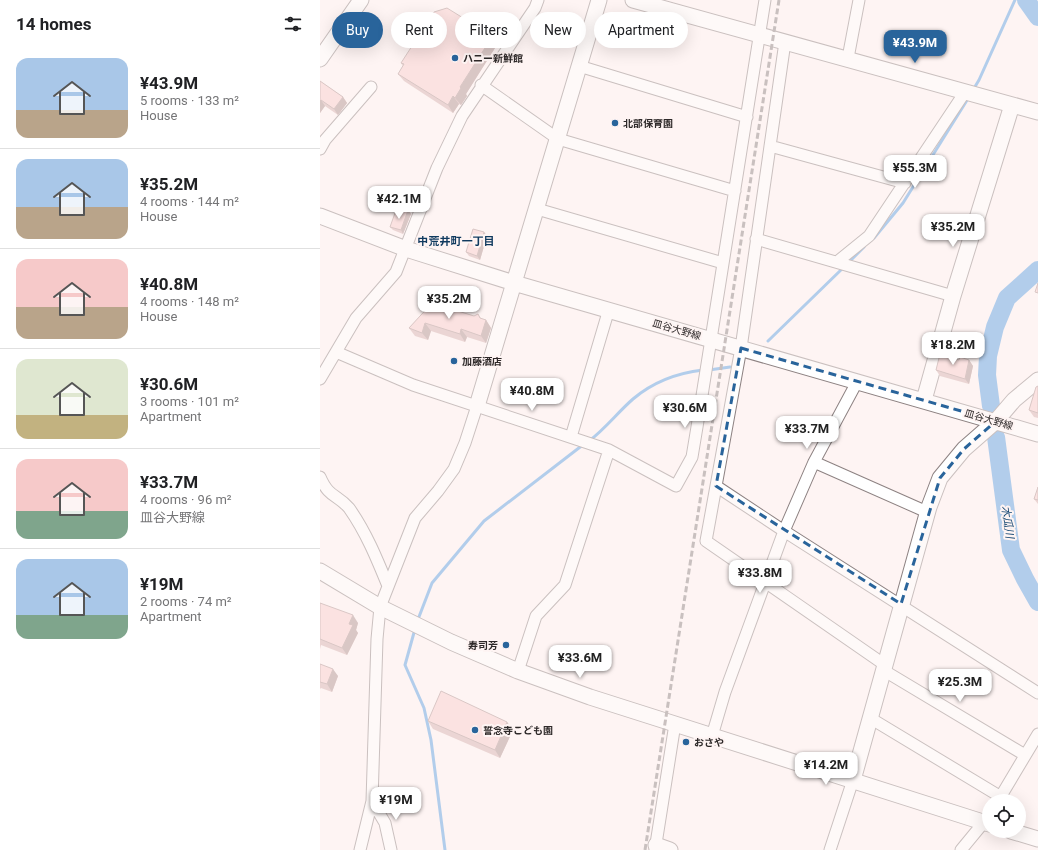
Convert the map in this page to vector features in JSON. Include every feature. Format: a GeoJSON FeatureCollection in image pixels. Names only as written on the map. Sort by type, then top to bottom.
{"type":"FeatureCollection","features":[{"type":"Feature","properties":{"kind":"street"},"geometry":{"type":"LineString","coordinates":[[320,59],[361,0]]}},
{"type":"Feature","properties":{"kind":"street"},"geometry":{"type":"LineString","coordinates":[[320,379],[356,318],[396,272],[436,168],[462,116],[481,85],[535,8],[538,0]]}},
{"type":"Feature","properties":{"kind":"street"},"geometry":{"type":"LineString","coordinates":[[360,850],[372,801],[377,638],[380,607],[415,518],[438,491],[454,468],[465,443],[599,0]]}},
{"type":"Feature","properties":{"kind":"street"},"geometry":{"type":"LineString","coordinates":[[633,0],[848,58],[1038,112]]}},
{"type":"Feature","properties":{"kind":"street"},"geometry":{"type":"LineString","coordinates":[[336,352],[413,386],[593,444],[608,450],[676,486],[692,457],[765,0]]}},
{"type":"Feature","properties":{"kind":"street"},"geometry":{"type":"LineString","coordinates":[[848,58],[859,0]]}},
{"type":"Feature","properties":{"kind":"street"},"geometry":{"type":"LineString","coordinates":[[785,42],[741,348],[706,541],[884,668],[1025,755]]}},
{"type":"Feature","properties":{"kind":"street"},"geometry":{"type":"LineString","coordinates":[[579,66],[747,117]]}},
{"type":"Feature","properties":{"kind":"street"},"geometry":{"type":"LineString","coordinates":[[481,85],[558,139],[735,191]]}},
{"type":"Feature","properties":{"kind":"street"},"geometry":{"type":"LineString","coordinates":[[320,149],[325,140],[371,87]]}},
{"type":"Feature","properties":{"kind":"street"},"geometry":{"type":"LineString","coordinates":[[837,262],[869,236],[965,92]]}},
{"type":"Feature","properties":{"kind":"street"},"geometry":{"type":"LineString","coordinates":[[924,400],[953,296],[1012,105]]}},
{"type":"Feature","properties":{"kind":"street"},"geometry":{"type":"LineString","coordinates":[[770,146],[905,183]]}},
{"type":"Feature","properties":{"kind":"street"},"geometry":{"type":"LineString","coordinates":[[536,209],[723,263]]}},
{"type":"Feature","properties":{"kind":"street","name":"皿谷大野線"},"geometry":{"type":"LineString","coordinates":[[320,216],[406,249],[514,283],[1038,434]]}},
{"type":"Feature","properties":{"kind":"street"},"geometry":{"type":"LineString","coordinates":[[756,239],[953,296]]}},
{"type":"Feature","properties":{"kind":"street"},"geometry":{"type":"LineString","coordinates":[[576,438],[609,310]]}},
{"type":"Feature","properties":{"kind":"street"},"geometry":{"type":"LineString","coordinates":[[830,850],[853,780],[927,512],[940,478],[964,449],[996,421],[1014,400],[1038,380]]}},
{"type":"Feature","properties":{"kind":"street"},"geometry":{"type":"LineString","coordinates":[[712,736],[725,692],[766,584],[784,531],[814,462],[857,382]]}},
{"type":"Feature","properties":{"kind":"street"},"geometry":{"type":"LineString","coordinates":[[518,671],[536,616],[564,585],[608,450]]}},
{"type":"Feature","properties":{"kind":"street"},"geometry":{"type":"LineString","coordinates":[[814,462],[927,512]]}},
{"type":"Feature","properties":{"kind":"street"},"geometry":{"type":"LineString","coordinates":[[320,477],[325,490],[348,507],[369,539],[388,586]]}},
{"type":"Feature","properties":{"kind":"street"},"geometry":{"type":"LineString","coordinates":[[716,486],[784,531],[902,604],[1038,693]]}},
{"type":"Feature","properties":{"kind":"street"},"geometry":{"type":"LineString","coordinates":[[320,571],[380,607],[518,671],[590,697],[712,736],[982,819]]}},
{"type":"Feature","properties":{"kind":"street"},"geometry":{"type":"LineString","coordinates":[[870,718],[992,794]]}},
{"type":"Feature","properties":{"kind":"street"},"geometry":{"type":"LineString","coordinates":[[670,850],[656,848],[675,724]]}},
{"type":"Feature","properties":{"kind":"street"},"geometry":{"type":"LineString","coordinates":[[1003,794],[1038,734]]}},
{"type":"Feature","properties":{"kind":"street"},"geometry":{"type":"LineString","coordinates":[[372,801],[385,823],[390,850]]}},
{"type":"Feature","properties":{"kind":"street"},"geometry":{"type":"LineString","coordinates":[[961,850],[982,827]]}},
{"type":"Feature","properties":{"kind":"street"},"geometry":{"type":"LineString","coordinates":[[1026,835],[1038,839]]}},
{"type":"Feature","properties":{"kind":"highlighted area"},"geometry":{"type":"Polygon","coordinates":[[[741,348],[996,421],[964,449],[940,478],[901,604],[716,486],[741,348]]]}},
{"type":"Feature","properties":{"kind":"building"},"geometry":{"type":"Polygon","coordinates":[[[447,8],[455,13],[455,48],[485,48],[460,87],[461,88],[455,98],[453,96],[448,105],[398,74],[404,64],[401,63],[411,48],[447,48],[447,12],[434,12],[447,8]]]}},
{"type":"Feature","properties":{"kind":"building"},"geometry":{"type":"Polygon","coordinates":[[[320,81],[343,97],[334,109],[321,100],[320,101],[320,81]]]}},
{"type":"Feature","properties":{"kind":"building"},"geometry":{"type":"Polygon","coordinates":[[[403,208],[408,210],[401,230],[390,227],[395,213],[401,215],[403,208]]]}},
{"type":"Feature","properties":{"kind":"building"},"geometry":{"type":"Polygon","coordinates":[[[473,229],[484,232],[477,256],[466,252],[473,229]]]}},
{"type":"Feature","properties":{"kind":"building"},"geometry":{"type":"Polygon","coordinates":[[[1038,283],[1038,293],[1035,292],[1038,283]]]}},
{"type":"Feature","properties":{"kind":"building"},"geometry":{"type":"Polygon","coordinates":[[[432,303],[474,316],[478,314],[480,318],[486,320],[481,336],[461,329],[460,334],[425,323],[422,333],[409,328],[432,303]]]}},
{"type":"Feature","properties":{"kind":"building"},"geometry":{"type":"Polygon","coordinates":[[[940,354],[959,360],[960,357],[969,360],[965,379],[936,370],[940,354]]]}},
{"type":"Feature","properties":{"kind":"building"},"geometry":{"type":"Polygon","coordinates":[[[1038,386],[1038,413],[1029,410],[1036,387],[1038,386]]]}},
{"type":"Feature","properties":{"kind":"building"},"geometry":{"type":"Polygon","coordinates":[[[1038,487],[1038,500],[1034,499],[1038,487]]]}},
{"type":"Feature","properties":{"kind":"building"},"geometry":{"type":"Polygon","coordinates":[[[320,603],[353,615],[349,624],[353,625],[342,648],[320,639],[320,603]]]}},
{"type":"Feature","properties":{"kind":"building"},"geometry":{"type":"Polygon","coordinates":[[[320,664],[333,669],[327,684],[320,682],[320,664]]]}},
{"type":"Feature","properties":{"kind":"building"},"geometry":{"type":"Polygon","coordinates":[[[441,691],[507,722],[495,750],[428,721],[441,691]]]}},
{"type":"Feature","properties":{"kind":"waterway"},"geometry":{"type":"LineString","coordinates":[[973,90],[979,80],[1015,0]]}},
{"type":"Feature","properties":{"kind":"waterway","name":"木瓜川"},"geometry":{"type":"LineString","coordinates":[[1026,0],[1038,17]]}},
{"type":"Feature","properties":{"kind":"waterway"},"geometry":{"type":"LineString","coordinates":[[874,238],[903,203],[969,97]]}},
{"type":"Feature","properties":{"kind":"waterway"},"geometry":{"type":"LineString","coordinates":[[848,263],[864,247]]}},
{"type":"Feature","properties":{"kind":"waterway"},"geometry":{"type":"LineString","coordinates":[[768,341],[844,267]]}},
{"type":"Feature","properties":{"kind":"waterway","name":"木瓜川"},"geometry":{"type":"LineString","coordinates":[[991,406],[987,375],[988,356],[995,327],[1007,298],[1038,270]]}},
{"type":"Feature","properties":{"kind":"waterway"},"geometry":{"type":"LineString","coordinates":[[709,370],[730,367]]}},
{"type":"Feature","properties":{"kind":"waterway"},"geometry":{"type":"LineString","coordinates":[[589,441],[633,399],[657,383],[684,373],[703,370]]}},
{"type":"Feature","properties":{"kind":"waterway","name":"木瓜川"},"geometry":{"type":"LineString","coordinates":[[996,437],[1011,550],[1038,602]]}},
{"type":"Feature","properties":{"kind":"waterway"},"geometry":{"type":"LineString","coordinates":[[417,622],[432,583],[484,521],[584,444]]}},
{"type":"Feature","properties":{"kind":"waterway"},"geometry":{"type":"LineString","coordinates":[[415,629],[405,665],[424,708],[431,740],[445,850]]}},
{"type":"Feature","properties":{"kind":"railway"},"geometry":{"type":"LineString","coordinates":[[645,850],[779,0]]}},
{"type":"Feature","properties":{"kind":"place","name":"ハニー新鮮館"},"geometry":{"type":"Point","coordinates":[455,58]}},
{"type":"Feature","properties":{"kind":"place","name":"北部保育園"},"geometry":{"type":"Point","coordinates":[615,123]}},
{"type":"Feature","properties":{"kind":"place","name":"加藤酒店"},"geometry":{"type":"Point","coordinates":[454,361]}},
{"type":"Feature","properties":{"kind":"place","name":"寿司芳"},"geometry":{"type":"Point","coordinates":[506,645]}},
{"type":"Feature","properties":{"kind":"place","name":"誓念寺こども園"},"geometry":{"type":"Point","coordinates":[475,730]}},
{"type":"Feature","properties":{"kind":"place","name":"おさや"},"geometry":{"type":"Point","coordinates":[686,742]}},
{"type":"Feature","properties":{"kind":"district","name":"中荒井町一丁目"},"geometry":{"type":"Point","coordinates":[456,241]}}]}
